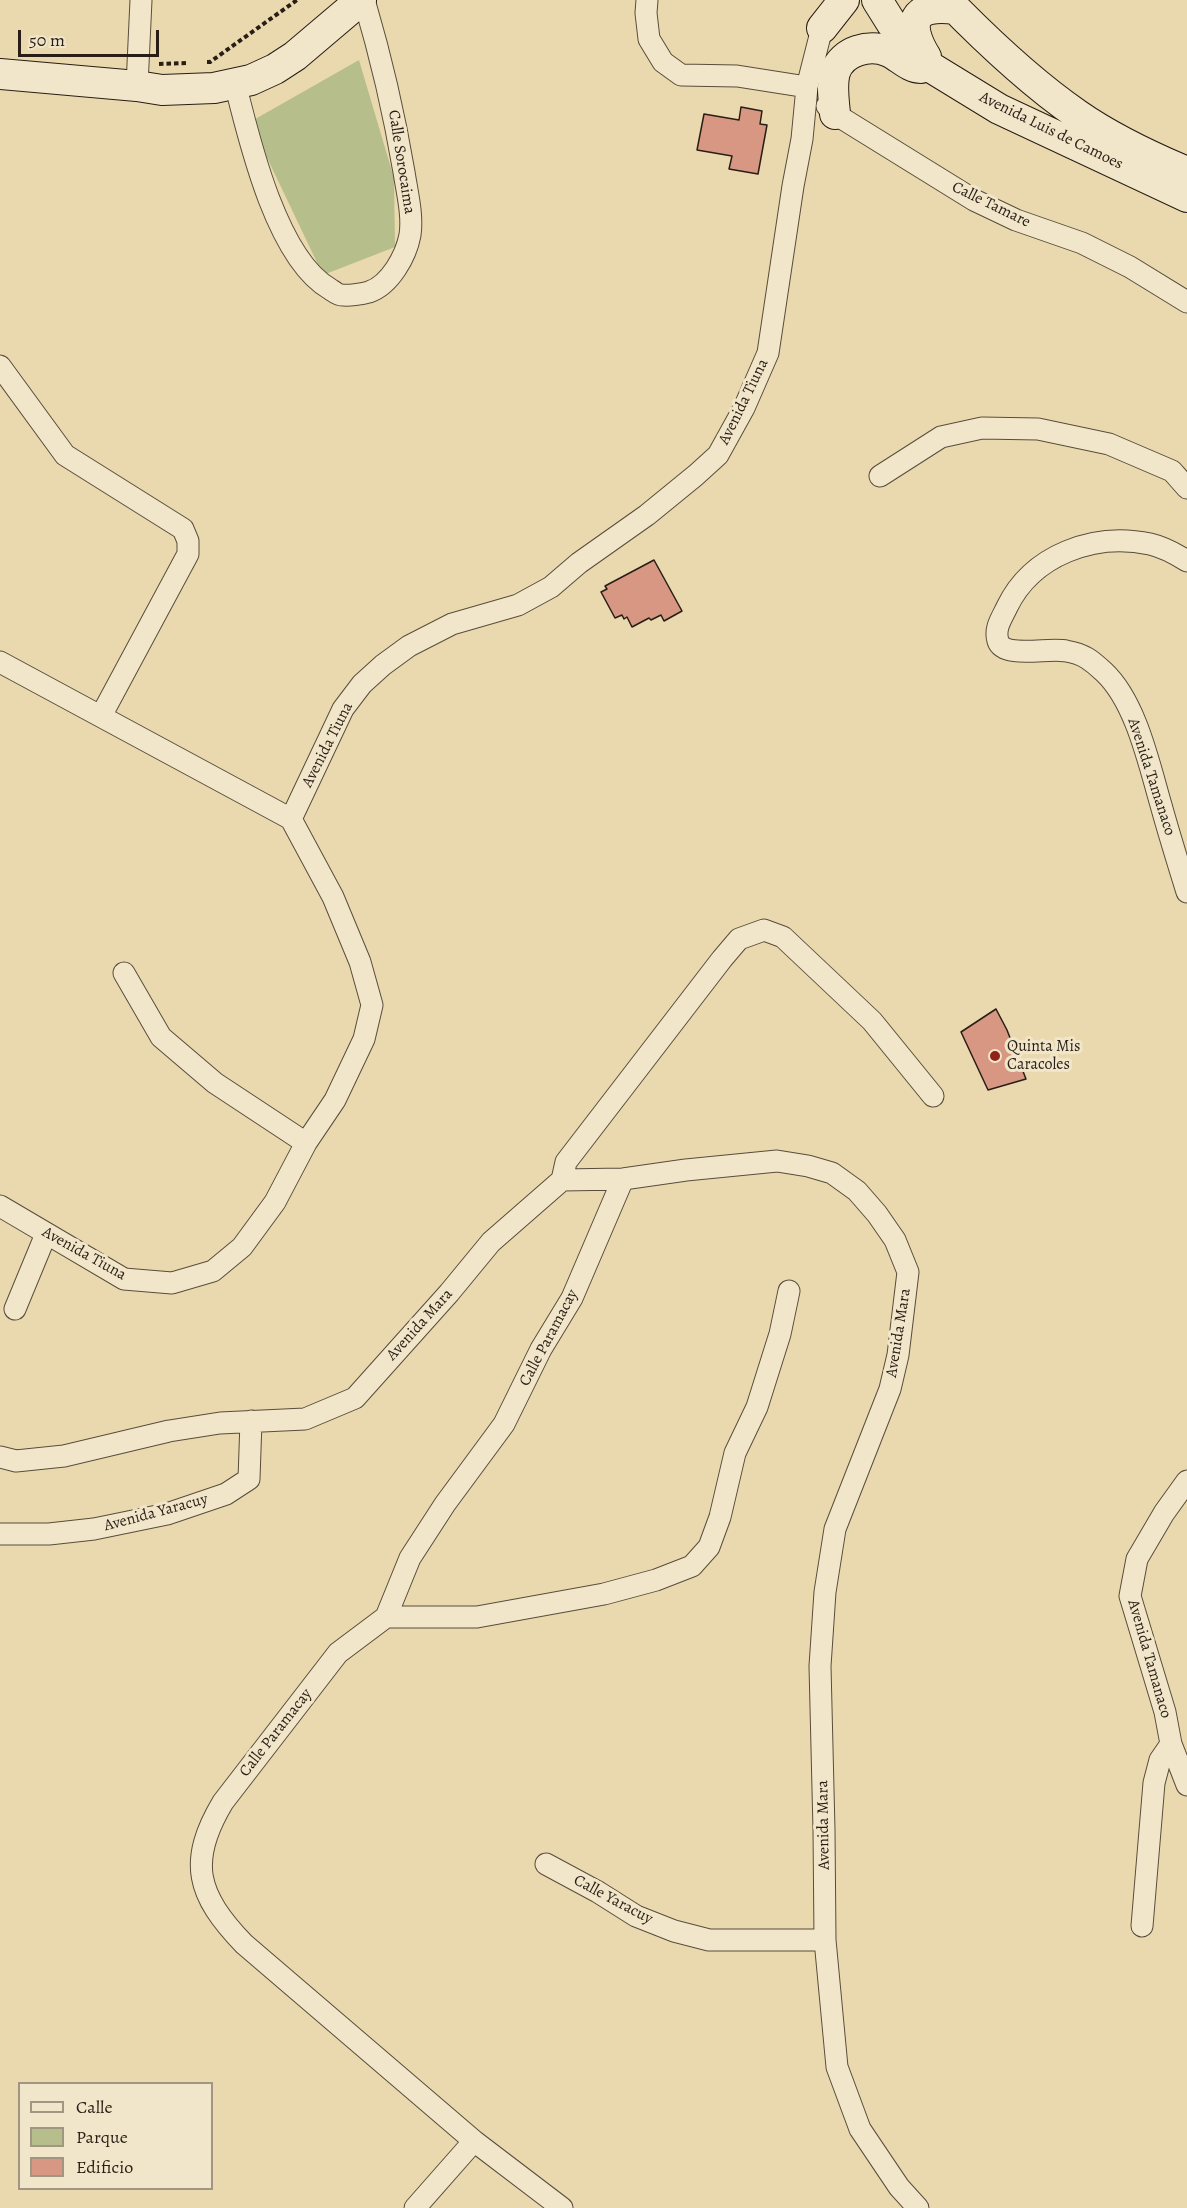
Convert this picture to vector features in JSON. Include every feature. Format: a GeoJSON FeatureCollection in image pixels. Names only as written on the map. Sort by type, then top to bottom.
{"type":"FeatureCollection","features":[{"type":"Feature","properties":{"kind":"street"},"geometry":{"type":"LineString","coordinates":[[137,72],[141,0]]}},
{"type":"Feature","properties":{"kind":"street"},"geometry":{"type":"LineString","coordinates":[[0,74],[137,72],[162,90],[186,90],[235,83],[263,75],[285,63],[362,0]]}},
{"type":"Feature","properties":{"kind":"street","name":"Calle Sorocaima"},"geometry":{"type":"LineString","coordinates":[[235,83],[247,133],[273,206],[299,261],[317,282],[341,295],[369,292],[385,283],[402,258],[410,235],[410,206],[385,72],[362,0]]}},
{"type":"Feature","properties":{"kind":"street"},"geometry":{"type":"LineString","coordinates":[[647,0],[649,39],[663,62],[681,75],[737,76],[807,87]]}},
{"type":"Feature","properties":{"kind":"street"},"geometry":{"type":"LineString","coordinates":[[825,14],[844,0]]}},
{"type":"Feature","properties":{"kind":"street","name":"Avenida Luis de Camoes"},"geometry":{"type":"LineString","coordinates":[[877,0],[908,45],[932,68],[999,109],[1187,197]]}},
{"type":"Feature","properties":{"kind":"street"},"geometry":{"type":"LineString","coordinates":[[932,68],[918,45],[913,28],[915,20],[926,10],[951,4]]}},
{"type":"Feature","properties":{"kind":"street","name":"Avenida Luis de Camoes"},"geometry":{"type":"LineString","coordinates":[[951,4],[1039,86],[1079,116],[1146,154],[1187,172]]}},
{"type":"Feature","properties":{"kind":"street","name":"Avenida Tiuna"},"geometry":{"type":"LineString","coordinates":[[0,1206],[124,1279],[172,1283],[213,1271],[242,1248],[275,1202],[306,1143],[335,1100],[364,1039],[372,1005],[360,962],[333,897],[291,819],[343,709],[363,684],[383,665],[409,646],[452,624],[518,605],[551,587],[579,563],[696,476],[718,455],[744,408],[768,353],[802,139],[807,87],[825,14]]}},
{"type":"Feature","properties":{"kind":"street"},"geometry":{"type":"LineString","coordinates":[[835,114],[832,86],[835,71],[841,61],[859,50],[869,47],[876,48],[888,51],[915,68],[932,68]]}},
{"type":"Feature","properties":{"kind":"street","name":"Calle Tamare"},"geometry":{"type":"LineString","coordinates":[[807,87],[835,114],[974,200],[1016,220],[1082,243],[1130,267],[1187,302]]}},
{"type":"Feature","properties":{"kind":"street"},"geometry":{"type":"LineString","coordinates":[[0,366],[65,455],[183,529],[188,541],[188,554],[101,716]]}},
{"type":"Feature","properties":{"kind":"street"},"geometry":{"type":"LineString","coordinates":[[880,476],[941,437],[982,428],[1038,429],[1109,444],[1172,471],[1187,488]]}},
{"type":"Feature","properties":{"kind":"street","name":"Avenida Tamanaco"},"geometry":{"type":"LineString","coordinates":[[1187,561],[1150,544],[1112,542],[1068,550],[1045,562],[1025,579],[1012,596],[996,630],[999,644],[1008,651],[1064,650],[1088,657],[1112,680],[1132,714],[1187,892]]}},
{"type":"Feature","properties":{"kind":"street"},"geometry":{"type":"LineString","coordinates":[[0,662],[291,819]]}},
{"type":"Feature","properties":{"kind":"street"},"geometry":{"type":"LineString","coordinates":[[562,1179],[566,1162],[722,959],[740,939],[764,930],[783,937],[872,1021],[933,1096]]}},
{"type":"Feature","properties":{"kind":"street"},"geometry":{"type":"LineString","coordinates":[[124,973],[161,1037],[215,1083],[306,1143]]}},
{"type":"Feature","properties":{"kind":"street","name":"Avenida Mara"},"geometry":{"type":"LineString","coordinates":[[0,1457],[16,1461],[64,1456],[169,1431],[220,1423],[305,1419],[355,1398],[449,1293],[491,1242],[562,1179],[623,1179],[777,1161],[832,1173],[857,1191],[895,1240],[908,1272],[903,1325],[890,1389],[836,1529],[825,1592],[820,1666],[825,1940],[837,2067],[848,2102],[860,2129],[877,2156],[899,2187],[918,2208]]}},
{"type":"Feature","properties":{"kind":"street","name":"Calle Paramacay"},"geometry":{"type":"LineString","coordinates":[[562,2208],[474,2141],[244,1944],[214,1908],[204,1884],[201,1861],[204,1839],[210,1823],[223,1802],[338,1653],[386,1617],[410,1558],[445,1504],[504,1424],[541,1349],[572,1298],[623,1179]]}},
{"type":"Feature","properties":{"kind":"street"},"geometry":{"type":"LineString","coordinates":[[15,1309],[46,1234]]}},
{"type":"Feature","properties":{"kind":"street"},"geometry":{"type":"LineString","coordinates":[[386,1617],[477,1617],[604,1594],[656,1580],[692,1566],[708,1547],[720,1517],[735,1453],[757,1407],[780,1334],[789,1291]]}},
{"type":"Feature","properties":{"kind":"street","name":"Avenida Yaracuy"},"geometry":{"type":"LineString","coordinates":[[0,1534],[49,1534],[94,1529],[167,1514],[226,1494],[249,1479],[251,1421]]}},
{"type":"Feature","properties":{"kind":"street","name":"Avenida Tamanaco"},"geometry":{"type":"LineString","coordinates":[[1187,1482],[1164,1513],[1137,1559],[1130,1596],[1165,1712],[1171,1744],[1187,1785]]}},
{"type":"Feature","properties":{"kind":"street"},"geometry":{"type":"LineString","coordinates":[[1142,1926],[1154,1782],[1160,1760],[1171,1744]]}},
{"type":"Feature","properties":{"kind":"street","name":"Calle Yaracuy"},"geometry":{"type":"LineString","coordinates":[[546,1864],[636,1916],[674,1931],[709,1940],[825,1940]]}},
{"type":"Feature","properties":{"kind":"street"},"geometry":{"type":"LineString","coordinates":[[415,2208],[474,2141]]}},
{"type":"Feature","properties":{"kind":"path"},"geometry":{"type":"LineString","coordinates":[[200,62],[210,62],[297,0]]}},
{"type":"Feature","properties":{"kind":"path"},"geometry":{"type":"LineString","coordinates":[[137,72],[159,64],[190,63]]}},
{"type":"Feature","properties":{"kind":"green space"},"geometry":{"type":"Polygon","coordinates":[[[359,60],[394,178],[395,247],[323,275],[250,122],[359,60]]]}},
{"type":"Feature","properties":{"kind":"building"},"geometry":{"type":"Polygon","coordinates":[[[741,107],[762,111],[760,124],[767,125],[758,174],[729,169],[732,156],[697,150],[704,114],[739,120],[741,107]]]}},
{"type":"Feature","properties":{"kind":"building"},"geometry":{"type":"Polygon","coordinates":[[[654,560],[682,611],[664,621],[661,615],[651,620],[649,618],[632,627],[627,617],[624,619],[622,615],[615,618],[601,592],[607,589],[605,586],[654,560]]]}},
{"type":"Feature","properties":{"kind":"building","name":"Quinta Mis Caracoles"},"geometry":{"type":"Polygon","coordinates":[[[996,1009],[1007,1030],[1026,1079],[988,1090],[961,1032],[996,1009]]]}},
{"type":"Feature","properties":{"kind":"place","name":"Quinta Mis Caracoles"},"geometry":{"type":"Point","coordinates":[995,1056]}}]}
